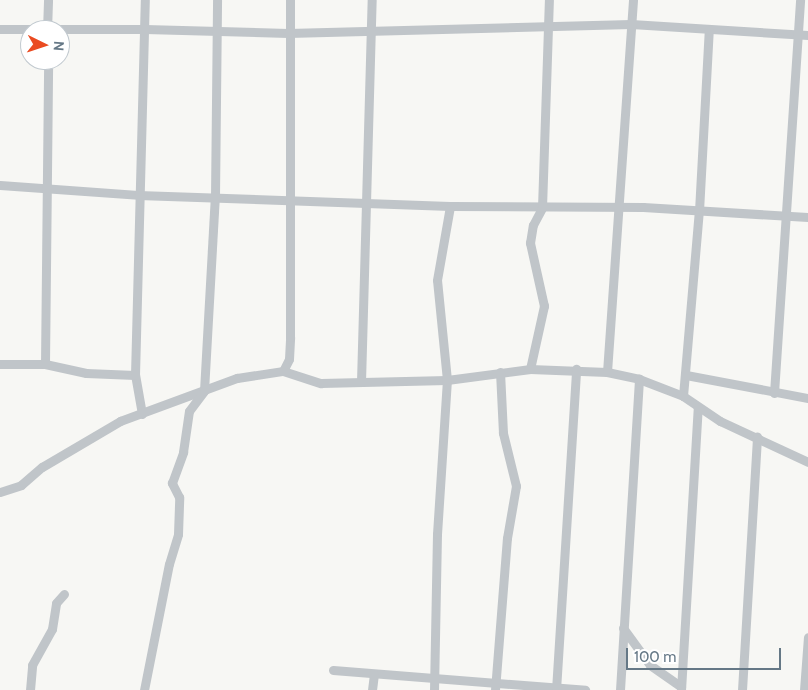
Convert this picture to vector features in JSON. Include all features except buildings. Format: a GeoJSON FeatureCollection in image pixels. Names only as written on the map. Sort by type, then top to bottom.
{"type":"FeatureCollection","features":[{"type":"Feature","properties":{"kind":"street"},"geometry":{"type":"LineString","coordinates":[[48,0],[48,20]]}},
{"type":"Feature","properties":{"kind":"street"},"geometry":{"type":"LineString","coordinates":[[142,414],[135,375],[138,195],[145,0]]}},
{"type":"Feature","properties":{"kind":"street"},"geometry":{"type":"LineString","coordinates":[[144,690],[169,564],[178,534],[179,497],[172,483],[183,452],[189,411],[204,390],[215,197],[217,0]]}},
{"type":"Feature","properties":{"kind":"street"},"geometry":{"type":"LineString","coordinates":[[283,371],[289,359],[288,33],[290,0]]}},
{"type":"Feature","properties":{"kind":"street"},"geometry":{"type":"LineString","coordinates":[[361,382],[372,0]]}},
{"type":"Feature","properties":{"kind":"street"},"geometry":{"type":"LineString","coordinates":[[530,369],[544,306],[531,233],[542,208],[550,27],[549,0]]}},
{"type":"Feature","properties":{"kind":"street"},"geometry":{"type":"LineString","coordinates":[[607,372],[616,208],[632,0]]}},
{"type":"Feature","properties":{"kind":"street"},"geometry":{"type":"LineString","coordinates":[[774,393],[800,0]]}},
{"type":"Feature","properties":{"kind":"street"},"geometry":{"type":"LineString","coordinates":[[70,29],[288,33],[631,24],[808,35]]}},
{"type":"Feature","properties":{"kind":"street"},"geometry":{"type":"LineString","coordinates":[[0,29],[20,29]]}},
{"type":"Feature","properties":{"kind":"street"},"geometry":{"type":"LineString","coordinates":[[683,396],[699,211],[709,29]]}},
{"type":"Feature","properties":{"kind":"street"},"geometry":{"type":"LineString","coordinates":[[45,364],[48,70]]}},
{"type":"Feature","properties":{"kind":"street"},"geometry":{"type":"LineString","coordinates":[[0,185],[138,195],[290,198],[450,206],[616,208],[808,217]]}},
{"type":"Feature","properties":{"kind":"street"},"geometry":{"type":"LineString","coordinates":[[434,690],[437,534],[447,380],[437,280],[450,206]]}},
{"type":"Feature","properties":{"kind":"street"},"geometry":{"type":"LineString","coordinates":[[0,364],[45,364],[86,373],[135,375]]}},
{"type":"Feature","properties":{"kind":"street"},"geometry":{"type":"LineString","coordinates":[[0,492],[21,485],[42,467],[120,421],[237,378],[283,371],[321,383],[447,380],[530,369],[576,369],[607,372],[639,379],[683,396],[720,422],[757,436],[808,462]]}},
{"type":"Feature","properties":{"kind":"street"},"geometry":{"type":"LineString","coordinates":[[556,689],[576,369]]}},
{"type":"Feature","properties":{"kind":"street"},"geometry":{"type":"LineString","coordinates":[[494,690],[507,538],[516,486],[503,433],[500,372]]}},
{"type":"Feature","properties":{"kind":"street"},"geometry":{"type":"LineString","coordinates":[[686,375],[808,398]]}},
{"type":"Feature","properties":{"kind":"street"},"geometry":{"type":"LineString","coordinates":[[620,690],[639,379]]}},
{"type":"Feature","properties":{"kind":"street"},"geometry":{"type":"LineString","coordinates":[[681,689],[698,408]]}},
{"type":"Feature","properties":{"kind":"street"},"geometry":{"type":"LineString","coordinates":[[742,690],[757,436]]}},
{"type":"Feature","properties":{"kind":"street"},"geometry":{"type":"LineString","coordinates":[[30,690],[32,666],[52,629],[56,602],[64,594]]}},
{"type":"Feature","properties":{"kind":"street"},"geometry":{"type":"LineString","coordinates":[[623,627],[650,665],[681,689]]}},
{"type":"Feature","properties":{"kind":"street"},"geometry":{"type":"LineString","coordinates":[[804,690],[808,637]]}},
{"type":"Feature","properties":{"kind":"street"},"geometry":{"type":"LineString","coordinates":[[333,670],[434,680],[585,690]]}},
{"type":"Feature","properties":{"kind":"street"},"geometry":{"type":"LineString","coordinates":[[372,690],[374,674]]}}]}
